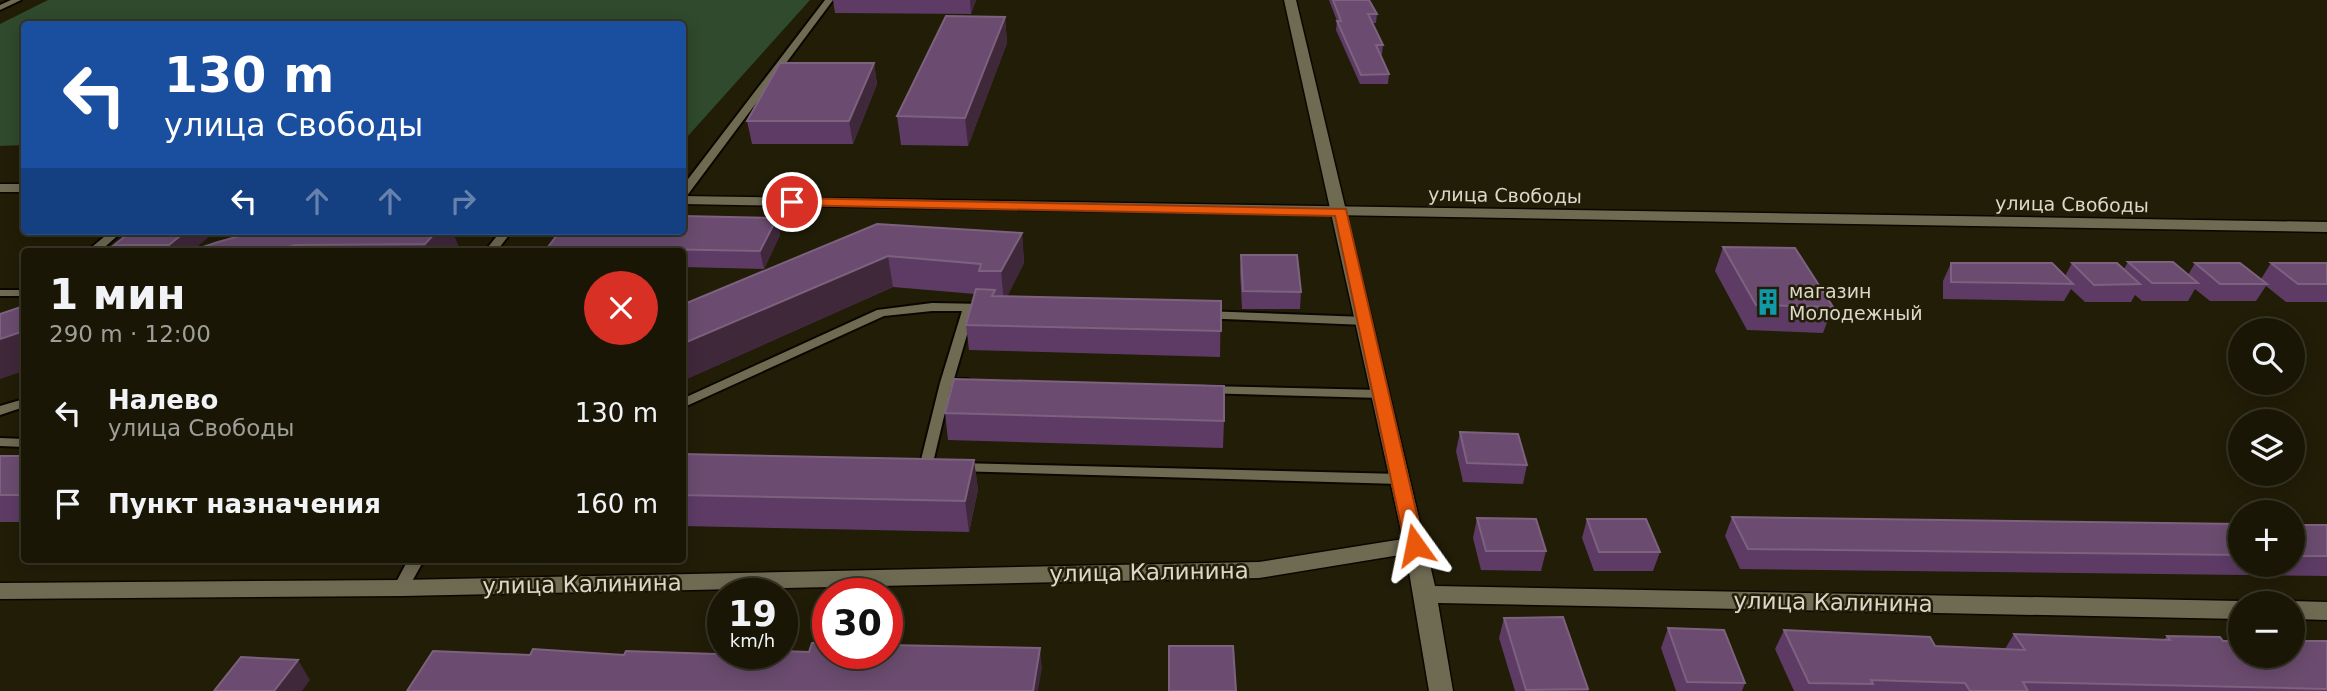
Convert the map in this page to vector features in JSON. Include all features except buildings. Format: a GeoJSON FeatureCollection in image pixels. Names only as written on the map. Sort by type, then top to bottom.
{"type":"FeatureCollection","features":[{"type":"Feature","properties":{"kind":"street"},"geometry":{"type":"LineString","coordinates":[[1290,0],[1341,212],[1426,594],[1441,691]]}},
{"type":"Feature","properties":{"kind":"street"},"geometry":{"type":"LineString","coordinates":[[0,188],[21,188]]}},
{"type":"Feature","properties":{"kind":"street","name":"улица Свободы"},"geometry":{"type":"LineString","coordinates":[[686,197],[1341,212],[2327,227]]}},
{"type":"Feature","properties":{"kind":"street","name":"улица Калинина"},"geometry":{"type":"LineString","coordinates":[[0,591],[401,588],[1259,570],[1415,545]]}},
{"type":"Feature","properties":{"kind":"street","name":"улица Калинина"},"geometry":{"type":"LineString","coordinates":[[1426,594],[2228,610]]}},
{"type":"Feature","properties":{"kind":"street"},"geometry":{"type":"LineString","coordinates":[[2305,611],[2327,611]]}},
{"type":"Feature","properties":{"kind":"lane"},"geometry":{"type":"LineString","coordinates":[[0,8],[16,0]]}},
{"type":"Feature","properties":{"kind":"lane"},"geometry":{"type":"LineString","coordinates":[[686,192],[829,0]]}},
{"type":"Feature","properties":{"kind":"lane"},"geometry":{"type":"LineString","coordinates":[[97,248],[113,235]]}},
{"type":"Feature","properties":{"kind":"lane"},"geometry":{"type":"LineString","coordinates":[[0,293],[21,293]]}},
{"type":"Feature","properties":{"kind":"lane"},"geometry":{"type":"LineString","coordinates":[[969,307],[919,467],[1400,479]]}},
{"type":"Feature","properties":{"kind":"lane"},"geometry":{"type":"LineString","coordinates":[[686,402],[881,313],[902,309],[997,308]]}},
{"type":"Feature","properties":{"kind":"lane"},"geometry":{"type":"LineString","coordinates":[[1187,315],[1365,321]]}},
{"type":"Feature","properties":{"kind":"lane"},"geometry":{"type":"LineString","coordinates":[[946,383],[987,384]]}},
{"type":"Feature","properties":{"kind":"lane"},"geometry":{"type":"LineString","coordinates":[[1191,389],[1381,394]]}},
{"type":"Feature","properties":{"kind":"lane"},"geometry":{"type":"LineString","coordinates":[[0,411],[21,404]]}},
{"type":"Feature","properties":{"kind":"lane"},"geometry":{"type":"LineString","coordinates":[[0,442],[21,443]]}},
{"type":"Feature","properties":{"kind":"lane"},"geometry":{"type":"LineString","coordinates":[[401,588],[414,563]]}},
{"type":"Feature","properties":{"kind":"green space"},"geometry":{"type":"Polygon","coordinates":[[[48,0],[810,0],[688,136],[686,21],[21,21],[21,145],[0,146],[0,24],[48,0]]]}},
{"type":"Feature","properties":{"kind":"place","name":"магазин Молодежный"},"geometry":{"type":"Point","coordinates":[1768,302]}},
{"type":"Feature","properties":{"kind":"route"},"geometry":{"type":"LineString","coordinates":[[792,202],[1341,212],[1415,545]]}}]}
